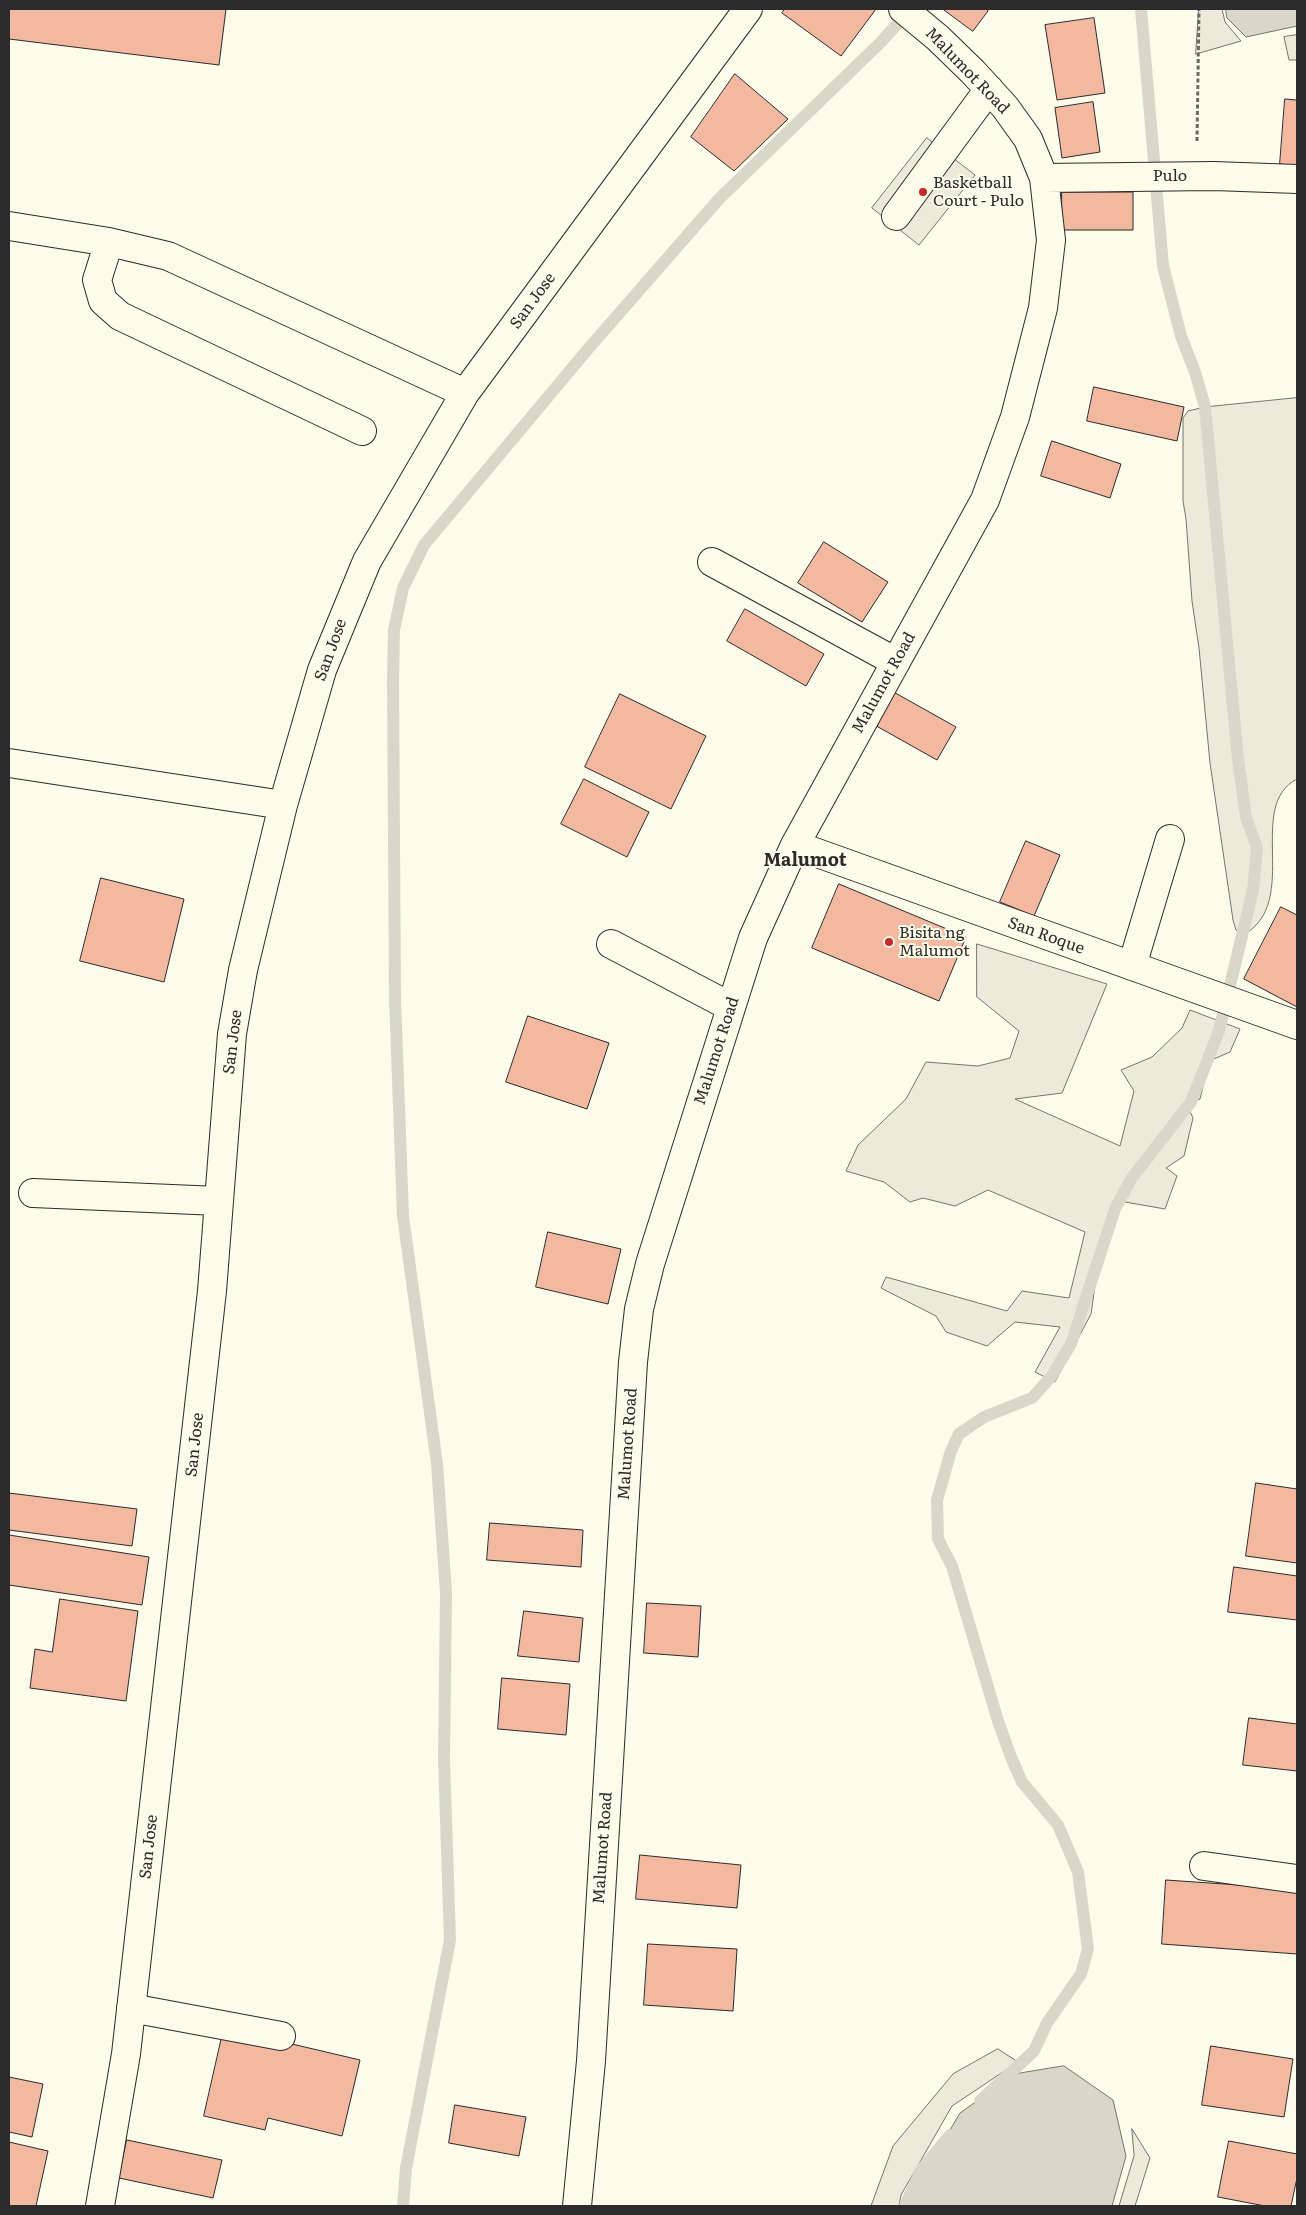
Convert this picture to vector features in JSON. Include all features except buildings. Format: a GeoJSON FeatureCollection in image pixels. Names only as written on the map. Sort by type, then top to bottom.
{"type":"FeatureCollection","features":[{"type":"Feature","properties":{"kind":"street","name":"San Jose"},"geometry":{"type":"LineString","coordinates":[[100,2206],[126,2054],[212,1291],[232,1034],[244,970],[283,805],[322,670],[367,561],[465,393],[748,9]]}},
{"type":"Feature","properties":{"kind":"street","name":"Malumot Road"},"geometry":{"type":"LineString","coordinates":[[577,2206],[591,2061],[633,1362],[639,1309],[650,1264],[753,938],[795,845],[985,500],[1015,417],[1044,308],[1051,240],[1044,178],[1028,139],[1005,107],[989,89],[938,38],[903,9]]}},
{"type":"Feature","properties":{"kind":"street"},"geometry":{"type":"LineString","coordinates":[[896,216],[989,89]]}},
{"type":"Feature","properties":{"kind":"street","name":"Pulo"},"geometry":{"type":"LineString","coordinates":[[1044,178],[1214,176],[1297,179]]}},
{"type":"Feature","properties":{"kind":"street"},"geometry":{"type":"LineString","coordinates":[[9,226],[109,242],[168,256],[465,393]]}},
{"type":"Feature","properties":{"kind":"street"},"geometry":{"type":"LineString","coordinates":[[109,242],[98,280],[103,301],[120,316],[362,431]]}},
{"type":"Feature","properties":{"kind":"street"},"geometry":{"type":"LineString","coordinates":[[712,562],[896,662]]}},
{"type":"Feature","properties":{"kind":"street"},"geometry":{"type":"LineString","coordinates":[[9,763],[283,805]]}},
{"type":"Feature","properties":{"kind":"street"},"geometry":{"type":"LineString","coordinates":[[1132,966],[1170,839]]}},
{"type":"Feature","properties":{"kind":"street","name":"San Roque"},"geometry":{"type":"LineString","coordinates":[[795,845],[1297,1025]]}},
{"type":"Feature","properties":{"kind":"street"},"geometry":{"type":"LineString","coordinates":[[611,944],[731,1007]]}},
{"type":"Feature","properties":{"kind":"street"},"geometry":{"type":"LineString","coordinates":[[33,1193],[218,1201]]}},
{"type":"Feature","properties":{"kind":"street"},"geometry":{"type":"LineString","coordinates":[[1204,1866],[1297,1879]]}},
{"type":"Feature","properties":{"kind":"street"},"geometry":{"type":"LineString","coordinates":[[131,2008],[281,2036]]}},
{"type":"Feature","properties":{"kind":"path"},"geometry":{"type":"LineString","coordinates":[[1199,9],[1197,148],[1214,176]]}},
{"type":"Feature","properties":{"kind":"shaded area"},"geometry":{"type":"Polygon","coordinates":[[[1199,9],[1222,9],[1225,22],[1241,41],[1196,54],[1199,9]]]}},
{"type":"Feature","properties":{"kind":"shaded area"},"geometry":{"type":"Polygon","coordinates":[[[1226,9],[1297,9],[1297,26],[1246,37],[1227,18],[1226,9]]]}},
{"type":"Feature","properties":{"kind":"shaded area"},"geometry":{"type":"Polygon","coordinates":[[[1297,35],[1297,60],[1289,60],[1284,37],[1297,35]]]}},
{"type":"Feature","properties":{"kind":"shaded area","name":"Basketball Court - Pulo"},"geometry":{"type":"Polygon","coordinates":[[[927,138],[975,175],[919,245],[872,208],[927,138]]]}},
{"type":"Feature","properties":{"kind":"shaded area"},"geometry":{"type":"Polygon","coordinates":[[[1297,398],[1297,779],[1282,792],[1275,810],[1272,831],[1272,877],[1269,899],[1261,919],[1245,934],[1236,930],[1233,920],[1210,763],[1183,501],[1183,418],[1188,411],[1205,407],[1297,398]]]}},
{"type":"Feature","properties":{"kind":"shaded area"},"geometry":{"type":"Polygon","coordinates":[[[977,944],[1107,984],[1062,1093],[1015,1099],[1120,1146],[1134,1091],[1121,1070],[1152,1057],[1182,1028],[1190,1010],[1240,1029],[1230,1052],[1209,1061],[1200,1099],[1187,1105],[1193,1118],[1184,1156],[1166,1168],[1177,1176],[1165,1209],[1125,1202],[1102,1236],[1091,1314],[1055,1382],[1035,1372],[1060,1327],[1015,1322],[987,1346],[946,1332],[936,1316],[881,1288],[886,1277],[1007,1311],[1022,1291],[1069,1298],[1085,1232],[988,1190],[955,1206],[923,1198],[910,1202],[884,1182],[846,1171],[858,1145],[906,1099],[926,1062],[978,1066],[1010,1058],[1019,1031],[977,997],[977,944]]]}},
{"type":"Feature","properties":{"kind":"shaded area"},"geometry":{"type":"Polygon","coordinates":[[[998,2049],[1018,2062],[952,2106],[901,2195],[899,2206],[871,2206],[893,2146],[953,2074],[998,2049]]]}},
{"type":"Feature","properties":{"kind":"shaded area"},"geometry":{"type":"Polygon","coordinates":[[[1064,2066],[1113,2100],[1126,2156],[1112,2206],[905,2206],[960,2113],[1015,2074],[1064,2066]]]}},
{"type":"Feature","properties":{"kind":"shaded area"},"geometry":{"type":"Polygon","coordinates":[[[1132,2129],[1150,2158],[1135,2206],[1119,2206],[1134,2156],[1132,2129]]]}},
{"type":"Feature","properties":{"kind":"waterway"},"geometry":{"type":"LineString","coordinates":[[980,2101],[1034,2051],[1047,2023],[1081,1974],[1088,1949],[1078,1872],[1058,1825],[1022,1782],[1011,1757],[998,1721],[952,1566],[938,1539],[937,1500],[951,1451],[959,1434],[984,1417],[1032,1398],[1051,1377],[1071,1344],[1115,1209],[1131,1179],[1191,1102],[1219,1031],[1253,890],[1257,848],[1246,817],[1238,760],[1205,407],[1195,372],[1181,336],[1163,266],[1141,9]]}},
{"type":"Feature","properties":{"kind":"waterway"},"geometry":{"type":"LineString","coordinates":[[403,2206],[406,2168],[450,1940],[444,1759],[446,1593],[437,1464],[403,1216],[395,998],[393,680],[394,630],[403,588],[424,545],[588,349],[719,199],[881,42],[910,10]]}},
{"type":"Feature","properties":{"kind":"waterway"},"geometry":{"type":"LineString","coordinates":[[905,2206],[921,2170],[950,2135]]}},
{"type":"Feature","properties":{"kind":"place","name":"Basketball Court - Pulo"},"geometry":{"type":"Point","coordinates":[923,192]}},
{"type":"Feature","properties":{"kind":"place","name":"Bisita ng Malumot"},"geometry":{"type":"Point","coordinates":[889,942]}},
{"type":"Feature","properties":{"kind":"district","name":"Malumot"},"geometry":{"type":"Point","coordinates":[805,861]}}]}
